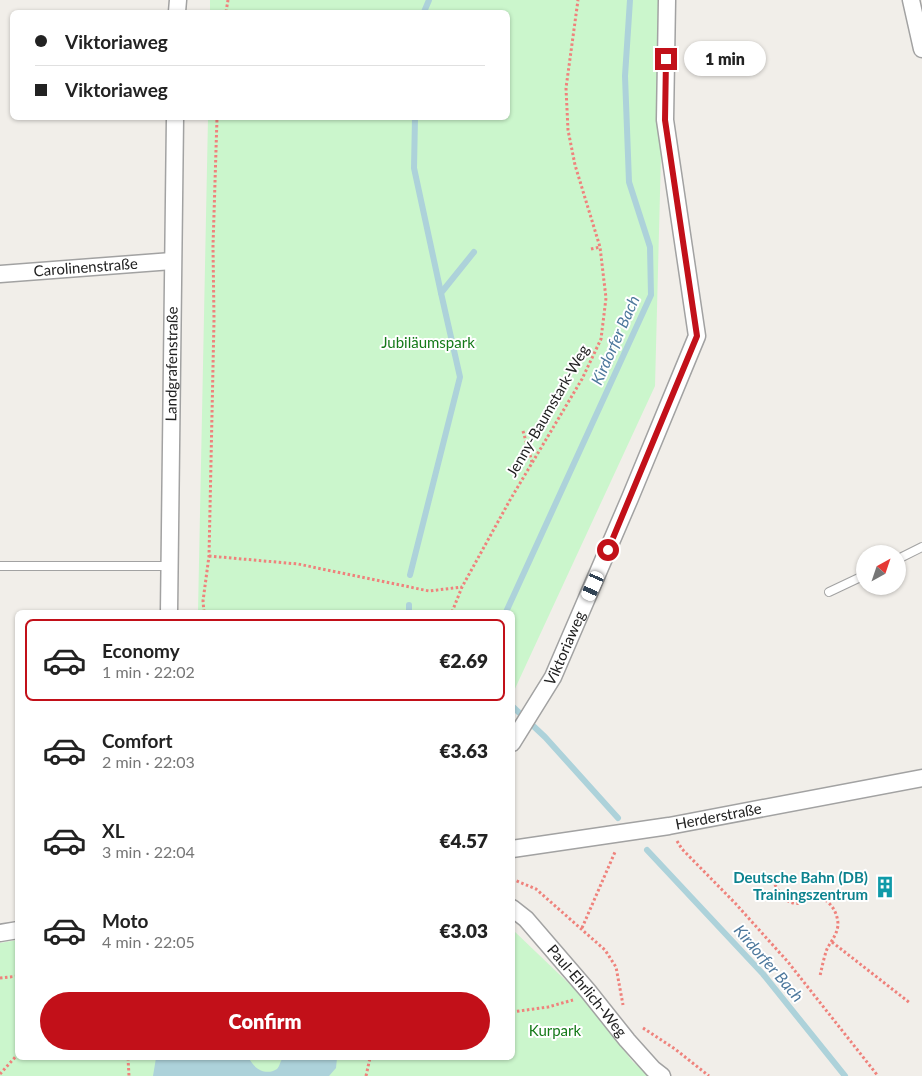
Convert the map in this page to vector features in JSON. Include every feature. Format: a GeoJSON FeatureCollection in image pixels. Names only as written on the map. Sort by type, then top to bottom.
{"type":"FeatureCollection","features":[{"type":"Feature","properties":{"kind":"street","name":"Viktoriaweg"},"geometry":{"type":"LineString","coordinates":[[515,738],[553,677],[697,336],[665,120],[668,0]]}},
{"type":"Feature","properties":{"kind":"street"},"geometry":{"type":"LineString","coordinates":[[911,0],[922,50]]}},
{"type":"Feature","properties":{"kind":"street","name":"Landgrafenstraße"},"geometry":{"type":"LineString","coordinates":[[169,610],[175,120]]}},
{"type":"Feature","properties":{"kind":"street","name":"Carolinenstraße"},"geometry":{"type":"LineString","coordinates":[[0,274],[172,261]]}},
{"type":"Feature","properties":{"kind":"street","name":"Herderstraße"},"geometry":{"type":"LineString","coordinates":[[515,849],[669,826],[922,778]]}},
{"type":"Feature","properties":{"kind":"street","name":"Paul-Ehrlich-Weg"},"geometry":{"type":"LineString","coordinates":[[515,910],[526,918],[627,1040],[653,1069],[662,1076]]}},
{"type":"Feature","properties":{"kind":"street"},"geometry":{"type":"LineString","coordinates":[[0,933],[15,930]]}},
{"type":"Feature","properties":{"kind":"lane"},"geometry":{"type":"LineString","coordinates":[[906,555],[922,547]]}},
{"type":"Feature","properties":{"kind":"lane"},"geometry":{"type":"LineString","coordinates":[[0,566],[169,566]]}},
{"type":"Feature","properties":{"kind":"lane"},"geometry":{"type":"LineString","coordinates":[[829,592],[856,578]]}},
{"type":"Feature","properties":{"kind":"path","name":"Jenny-Baumstark-Weg"},"geometry":{"type":"LineString","coordinates":[[453,610],[462,587],[582,379],[601,340],[606,298],[600,247],[575,165],[568,130],[566,88],[578,0]]}},
{"type":"Feature","properties":{"kind":"path"},"geometry":{"type":"LineString","coordinates":[[204,610],[203,601],[209,556],[214,320],[213,246],[217,120]]}},
{"type":"Feature","properties":{"kind":"path"},"geometry":{"type":"LineString","coordinates":[[591,249],[600,247]]}},
{"type":"Feature","properties":{"kind":"path"},"geometry":{"type":"LineString","coordinates":[[523,430],[532,463]]}},
{"type":"Feature","properties":{"kind":"path"},"geometry":{"type":"LineString","coordinates":[[209,556],[298,564],[430,591],[462,587]]}},
{"type":"Feature","properties":{"kind":"path"},"geometry":{"type":"LineString","coordinates":[[669,826],[682,849],[735,902],[788,962],[878,1076]]}},
{"type":"Feature","properties":{"kind":"path"},"geometry":{"type":"LineString","coordinates":[[582,928],[615,851]]}},
{"type":"Feature","properties":{"kind":"path"},"geometry":{"type":"LineString","coordinates":[[515,880],[536,889],[605,950],[616,966],[624,1007]]}},
{"type":"Feature","properties":{"kind":"path"},"geometry":{"type":"LineString","coordinates":[[773,880],[778,892],[784,899],[798,903],[814,898],[821,899],[832,906],[838,923],[836,933],[827,950],[820,976]]}},
{"type":"Feature","properties":{"kind":"path"},"geometry":{"type":"LineString","coordinates":[[832,942],[910,1003]]}},
{"type":"Feature","properties":{"kind":"path"},"geometry":{"type":"LineString","coordinates":[[0,978],[15,976]]}},
{"type":"Feature","properties":{"kind":"path"},"geometry":{"type":"LineString","coordinates":[[515,1012],[548,1007],[582,997],[588,991]]}},
{"type":"Feature","properties":{"kind":"path"},"geometry":{"type":"LineString","coordinates":[[640,1026],[675,1049],[709,1076]]}},
{"type":"Feature","properties":{"kind":"path"},"geometry":{"type":"LineString","coordinates":[[0,1074],[15,1057]]}},
{"type":"Feature","properties":{"kind":"path"},"geometry":{"type":"LineString","coordinates":[[128,1060],[129,1076]]}},
{"type":"Feature","properties":{"kind":"path"},"geometry":{"type":"LineString","coordinates":[[366,1076],[370,1060]]}},
{"type":"Feature","properties":{"kind":"green space","name":"Jubiläumspark"},"geometry":{"type":"Polygon","coordinates":[[[210,0],[665,0],[655,386],[515,689],[515,610],[198,610],[208,120],[510,120],[510,10],[210,10],[210,0]]]}},
{"type":"Feature","properties":{"kind":"green space","name":"Kurpark"},"geometry":{"type":"Polygon","coordinates":[[[515,932],[583,997],[633,1062],[650,1076],[0,1076],[0,943],[15,940],[15,1060],[515,1060],[515,932]]]}},
{"type":"Feature","properties":{"kind":"water"},"geometry":{"type":"Polygon","coordinates":[[[156,1060],[250,1060],[257,1068],[269,1072],[277,1069],[282,1060],[337,1060],[336,1068],[329,1076],[153,1076],[156,1060]]]}},
{"type":"Feature","properties":{"kind":"waterway","name":"Kirdorfer Bach"},"geometry":{"type":"LineString","coordinates":[[425,10],[429,0]]}},
{"type":"Feature","properties":{"kind":"waterway","name":"Kirdorfer Bach"},"geometry":{"type":"LineString","coordinates":[[507,610],[651,295],[650,247],[629,182],[625,76],[630,0]]}},
{"type":"Feature","properties":{"kind":"waterway","name":"Kirdorfer Bach"},"geometry":{"type":"LineString","coordinates":[[415,120],[414,168],[441,293]]}},
{"type":"Feature","properties":{"kind":"waterway","name":"Kirdorfer Bach"},"geometry":{"type":"LineString","coordinates":[[410,575],[460,377],[441,293],[474,252]]}},
{"type":"Feature","properties":{"kind":"waterway","name":"Kirdorfer Bach"},"geometry":{"type":"LineString","coordinates":[[409,605],[409,610]]}},
{"type":"Feature","properties":{"kind":"waterway","name":"Kirdorfer Bach"},"geometry":{"type":"LineString","coordinates":[[515,709],[545,737],[618,818]]}},
{"type":"Feature","properties":{"kind":"waterway","name":"Kirdorfer Bach"},"geometry":{"type":"LineString","coordinates":[[647,850],[763,974],[845,1076]]}},
{"type":"Feature","properties":{"kind":"place","name":"Deutsche Bahn (DB) Trainingszentrum"},"geometry":{"type":"Point","coordinates":[885,887]}},
{"type":"Feature","properties":{"kind":"route"},"geometry":{"type":"LineString","coordinates":[[608,550],[697,336],[665,120],[666,59]]}}]}
